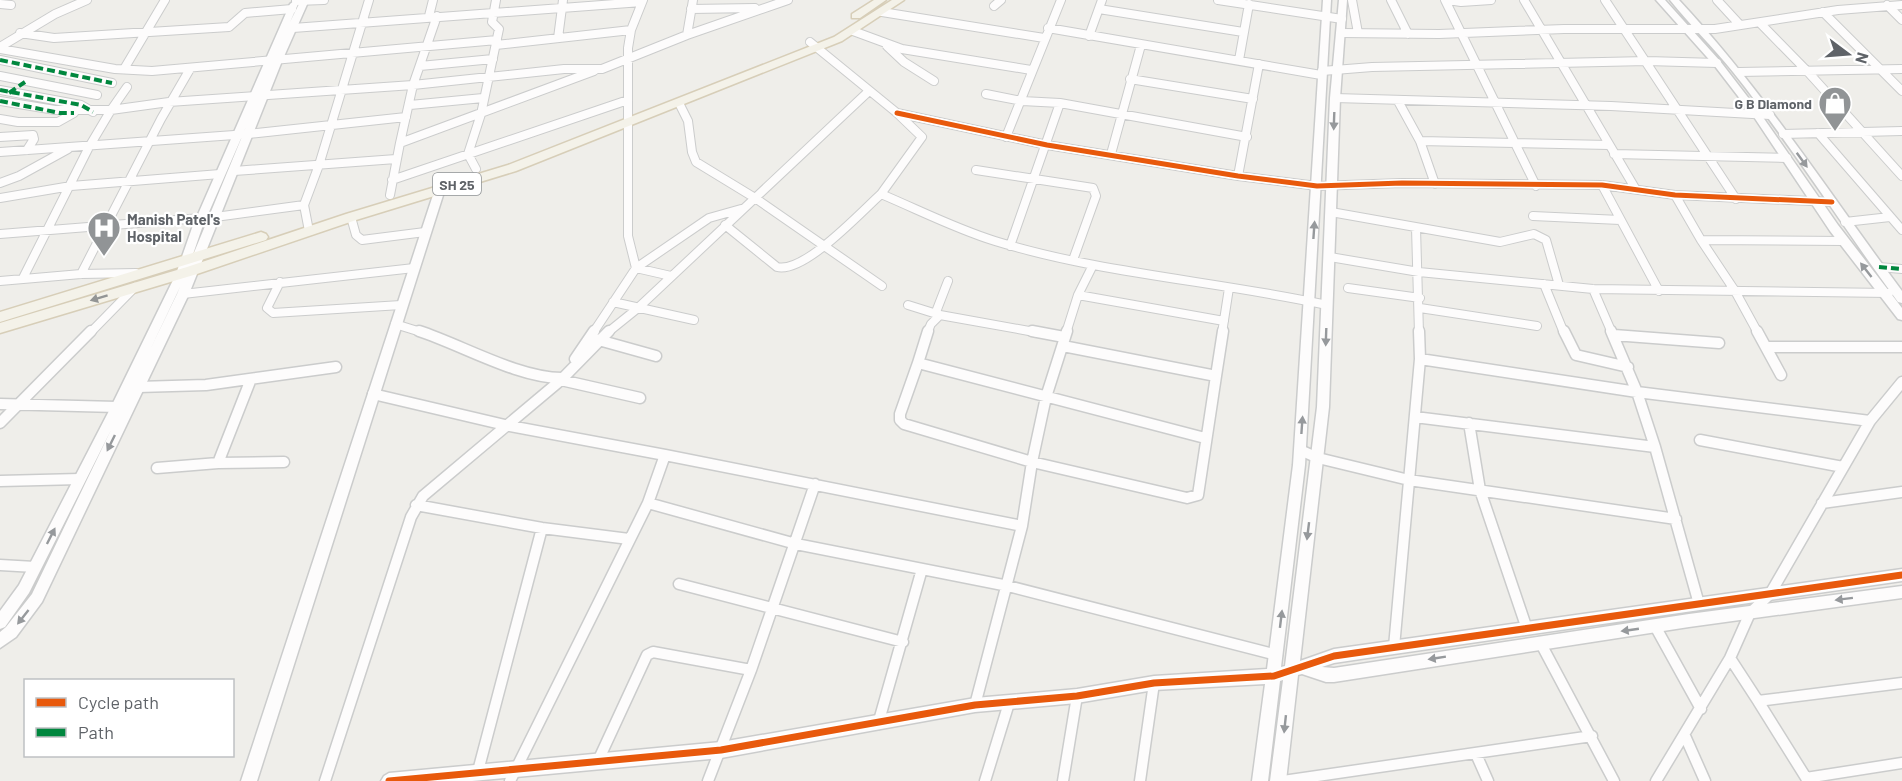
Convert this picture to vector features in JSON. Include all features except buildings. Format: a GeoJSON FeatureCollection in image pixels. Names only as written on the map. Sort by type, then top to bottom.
{"type":"FeatureCollection","features":[{"type":"Feature","properties":{"kind":"main road","name":"SH 25"},"geometry":{"type":"LineString","coordinates":[[0,328],[135,287],[308,227],[351,217],[512,168],[627,119],[679,103],[853,30],[882,6],[899,0]]}},
{"type":"Feature","properties":{"kind":"main road"},"geometry":{"type":"LineString","coordinates":[[198,257],[308,227],[390,195],[476,170],[627,119],[813,45],[837,29],[882,6]]}},
{"type":"Feature","properties":{"kind":"main road"},"geometry":{"type":"LineString","coordinates":[[0,317],[144,273],[186,269]]}},
{"type":"Feature","properties":{"kind":"street"},"geometry":{"type":"LineString","coordinates":[[124,69],[165,0]]}},
{"type":"Feature","properties":{"kind":"street"},"geometry":{"type":"LineString","coordinates":[[20,33],[54,39],[229,27],[245,13],[299,2],[324,0]]}},
{"type":"Feature","properties":{"kind":"street"},"geometry":{"type":"LineString","coordinates":[[308,227],[304,205],[319,165],[369,0]]}},
{"type":"Feature","properties":{"kind":"street"},"geometry":{"type":"LineString","coordinates":[[390,195],[413,85],[427,45],[433,16],[433,0]]}},
{"type":"Feature","properties":{"kind":"street"},"geometry":{"type":"LineString","coordinates":[[476,170],[468,154],[481,114],[499,29],[492,22],[496,0]]}},
{"type":"Feature","properties":{"kind":"street"},"geometry":{"type":"LineString","coordinates":[[687,35],[693,0]]}},
{"type":"Feature","properties":{"kind":"street"},"geometry":{"type":"LineString","coordinates":[[400,143],[628,60],[687,35],[788,0]]}},
{"type":"Feature","properties":{"kind":"street"},"geometry":{"type":"LineString","coordinates":[[994,6],[1001,0]]}},
{"type":"Feature","properties":{"kind":"street"},"geometry":{"type":"LineString","coordinates":[[1006,137],[1061,0]]}},
{"type":"Feature","properties":{"kind":"street"},"geometry":{"type":"LineString","coordinates":[[1089,36],[1102,0]]}},
{"type":"Feature","properties":{"kind":"street"},"geometry":{"type":"LineString","coordinates":[[1218,0],[1297,8],[1342,19]]}},
{"type":"Feature","properties":{"kind":"street"},"geometry":{"type":"LineString","coordinates":[[1260,781],[1300,450],[1317,186],[1321,73],[1328,0]]}},
{"type":"Feature","properties":{"kind":"street"},"geometry":{"type":"LineString","coordinates":[[1342,0],[1335,98],[1323,407],[1298,670],[1281,781],[1325,778],[1592,735]]}},
{"type":"Feature","properties":{"kind":"street"},"geometry":{"type":"LineString","coordinates":[[1352,0],[1358,33]]}},
{"type":"Feature","properties":{"kind":"street"},"geometry":{"type":"LineString","coordinates":[[1391,0],[1408,34]]}},
{"type":"Feature","properties":{"kind":"street"},"geometry":{"type":"LineString","coordinates":[[1491,0],[1446,0],[1459,34],[1478,65],[1536,186]]}},
{"type":"Feature","properties":{"kind":"street"},"geometry":{"type":"LineString","coordinates":[[1524,0],[1635,188]]}},
{"type":"Feature","properties":{"kind":"street"},"geometry":{"type":"LineString","coordinates":[[1605,0],[1736,199]]}},
{"type":"Feature","properties":{"kind":"street"},"geometry":{"type":"LineString","coordinates":[[1660,0],[1717,63],[1757,114],[1816,202],[1902,316]]}},
{"type":"Feature","properties":{"kind":"street"},"geometry":{"type":"LineString","coordinates":[[1674,0],[1703,29],[1739,72],[1900,296]]}},
{"type":"Feature","properties":{"kind":"street"},"geometry":{"type":"LineString","coordinates":[[1718,0],[1740,25]]}},
{"type":"Feature","properties":{"kind":"street"},"geometry":{"type":"LineString","coordinates":[[0,48],[20,33],[81,1]]}},
{"type":"Feature","properties":{"kind":"street"},"geometry":{"type":"LineString","coordinates":[[293,28],[433,16],[494,14],[562,3],[643,1],[631,30],[628,60],[628,236],[636,268]]}},
{"type":"Feature","properties":{"kind":"street"},"geometry":{"type":"LineString","coordinates":[[273,61],[293,28],[299,2]]}},
{"type":"Feature","properties":{"kind":"street"},"geometry":{"type":"LineString","coordinates":[[0,641],[11,632],[37,598],[183,294],[186,269],[201,218],[299,2]]}},
{"type":"Feature","properties":{"kind":"street"},"geometry":{"type":"LineString","coordinates":[[558,38],[562,3]]}},
{"type":"Feature","properties":{"kind":"street"},"geometry":{"type":"LineString","coordinates":[[1239,60],[1243,32],[1254,3]]}},
{"type":"Feature","properties":{"kind":"street"},"geometry":{"type":"LineString","coordinates":[[0,4],[11,5]]}},
{"type":"Feature","properties":{"kind":"street"},"geometry":{"type":"LineString","coordinates":[[1887,5],[1902,20]]}},
{"type":"Feature","properties":{"kind":"street"},"geometry":{"type":"LineString","coordinates":[[1341,33],[1459,34],[1624,27],[1703,29],[1760,23],[1823,12],[1835,7],[1902,5]]}},
{"type":"Feature","properties":{"kind":"street"},"geometry":{"type":"LineString","coordinates":[[882,6],[909,18],[1044,38]]}},
{"type":"Feature","properties":{"kind":"street"},"geometry":{"type":"LineString","coordinates":[[691,9],[763,9]]}},
{"type":"Feature","properties":{"kind":"street"},"geometry":{"type":"LineString","coordinates":[[1099,9],[1243,32]]}},
{"type":"Feature","properties":{"kind":"street"},"geometry":{"type":"LineString","coordinates":[[1823,12],[1902,91]]}},
{"type":"Feature","properties":{"kind":"street"},"geometry":{"type":"LineString","coordinates":[[1760,23],[1808,72],[1902,176]]}},
{"type":"Feature","properties":{"kind":"street"},"geometry":{"type":"LineString","coordinates":[[1048,28],[1321,73],[1338,70],[1478,65],[1562,65],[1647,61],[1717,63]]}},
{"type":"Feature","properties":{"kind":"street"},"geometry":{"type":"LineString","coordinates":[[0,48],[124,69],[189,69],[427,45],[558,38],[631,30]]}},
{"type":"Feature","properties":{"kind":"street"},"geometry":{"type":"LineString","coordinates":[[853,30],[885,45],[1031,70]]}},
{"type":"Feature","properties":{"kind":"street"},"geometry":{"type":"LineString","coordinates":[[725,225],[777,267],[785,269],[794,266],[822,245],[880,194],[921,139],[920,134],[897,113],[813,45]]}},
{"type":"Feature","properties":{"kind":"street"},"geometry":{"type":"LineString","coordinates":[[885,45],[904,62],[934,81]]}},
{"type":"Feature","properties":{"kind":"street"},"geometry":{"type":"LineString","coordinates":[[1111,154],[1141,45]]}},
{"type":"Feature","properties":{"kind":"street"},"geometry":{"type":"LineString","coordinates":[[420,66],[492,59]]}},
{"type":"Feature","properties":{"kind":"street"},"geometry":{"type":"LineString","coordinates":[[0,60],[112,83]]}},
{"type":"Feature","properties":{"kind":"street"},"geometry":{"type":"LineString","coordinates":[[1238,176],[1259,64]]}},
{"type":"Feature","properties":{"kind":"street"},"geometry":{"type":"LineString","coordinates":[[81,274],[110,225],[148,143],[189,69]]}},
{"type":"Feature","properties":{"kind":"street"},"geometry":{"type":"LineString","coordinates":[[0,101],[60,113],[93,112],[169,102],[413,85],[564,69],[602,69]]}},
{"type":"Feature","properties":{"kind":"street"},"geometry":{"type":"LineString","coordinates":[[1739,72],[1902,69]]}},
{"type":"Feature","properties":{"kind":"street"},"geometry":{"type":"LineString","coordinates":[[0,76],[97,95]]}},
{"type":"Feature","properties":{"kind":"street"},"geometry":{"type":"LineString","coordinates":[[1130,79],[1253,99]]}},
{"type":"Feature","properties":{"kind":"street"},"geometry":{"type":"LineString","coordinates":[[0,101],[25,82]]}},
{"type":"Feature","properties":{"kind":"street"},"geometry":{"type":"LineString","coordinates":[[23,278],[89,147],[127,87]]}},
{"type":"Feature","properties":{"kind":"street"},"geometry":{"type":"LineString","coordinates":[[0,90],[81,105],[93,112]]}},
{"type":"Feature","properties":{"kind":"street"},"geometry":{"type":"LineString","coordinates":[[594,338],[638,308],[868,91]]}},
{"type":"Feature","properties":{"kind":"street"},"geometry":{"type":"LineString","coordinates":[[986,94],[1060,104],[1247,137]]}},
{"type":"Feature","properties":{"kind":"street"},"geometry":{"type":"LineString","coordinates":[[0,622],[12,608],[35,567],[186,269],[198,257],[248,135],[258,95]]}},
{"type":"Feature","properties":{"kind":"street"},"geometry":{"type":"LineString","coordinates":[[410,105],[483,98]]}},
{"type":"Feature","properties":{"kind":"street"},"geometry":{"type":"LineString","coordinates":[[1335,98],[1587,105],[1770,115]]}},
{"type":"Feature","properties":{"kind":"street"},"geometry":{"type":"LineString","coordinates":[[392,180],[628,100]]}},
{"type":"Feature","properties":{"kind":"street"},"geometry":{"type":"LineString","coordinates":[[1398,100],[1420,141],[1435,184]]}},
{"type":"Feature","properties":{"kind":"street"},"geometry":{"type":"LineString","coordinates":[[679,103],[688,121],[692,152],[696,162],[755,198],[882,286]]}},
{"type":"Feature","properties":{"kind":"street"},"geometry":{"type":"LineString","coordinates":[[1010,246],[1060,104]]}},
{"type":"Feature","properties":{"kind":"street"},"geometry":{"type":"LineString","coordinates":[[0,121],[58,123],[74,113]]}},
{"type":"Feature","properties":{"kind":"street"},"geometry":{"type":"LineString","coordinates":[[897,113],[1047,145],[1238,176],[1317,186],[1402,183],[1536,186],[1602,184],[1675,195],[1832,202]]}},
{"type":"Feature","properties":{"kind":"street"},"geometry":{"type":"LineString","coordinates":[[0,152],[248,135],[332,123],[406,117]]}},
{"type":"Feature","properties":{"kind":"street"},"geometry":{"type":"LineString","coordinates":[[1783,134],[1902,131]]}},
{"type":"Feature","properties":{"kind":"street"},"geometry":{"type":"LineString","coordinates":[[1818,133],[1902,230]]}},
{"type":"Feature","properties":{"kind":"street"},"geometry":{"type":"LineString","coordinates":[[0,137],[33,135],[34,139],[27,150]]}},
{"type":"Feature","properties":{"kind":"street"},"geometry":{"type":"LineString","coordinates":[[1420,141],[1609,145]]}},
{"type":"Feature","properties":{"kind":"street"},"geometry":{"type":"LineString","coordinates":[[0,183],[19,176],[70,148]]}},
{"type":"Feature","properties":{"kind":"street"},"geometry":{"type":"LineString","coordinates":[[1614,154],[1787,158]]}},
{"type":"Feature","properties":{"kind":"street"},"geometry":{"type":"LineString","coordinates":[[234,171],[396,159]]}},
{"type":"Feature","properties":{"kind":"street"},"geometry":{"type":"LineString","coordinates":[[976,170],[1085,185],[1096,191],[1073,260]]}},
{"type":"Feature","properties":{"kind":"street"},"geometry":{"type":"LineString","coordinates":[[0,198],[71,186],[220,174]]}},
{"type":"Feature","properties":{"kind":"street"},"geometry":{"type":"LineString","coordinates":[[1602,184],[1659,291]]}},
{"type":"Feature","properties":{"kind":"street"},"geometry":{"type":"LineString","coordinates":[[249,781],[440,189]]}},
{"type":"Feature","properties":{"kind":"street"},"geometry":{"type":"LineString","coordinates":[[880,194],[952,225],[1010,246],[1093,265],[1327,305]]}},
{"type":"Feature","properties":{"kind":"street"},"geometry":{"type":"LineString","coordinates":[[1675,195],[1701,240],[1735,291],[1781,375]]}},
{"type":"Feature","properties":{"kind":"street"},"geometry":{"type":"LineString","coordinates":[[215,217],[304,205]]}},
{"type":"Feature","properties":{"kind":"street"},"geometry":{"type":"LineString","coordinates":[[325,781],[416,505],[431,487],[561,380],[594,338],[613,302],[636,268],[708,218],[744,208]]}},
{"type":"Feature","properties":{"kind":"street"},"geometry":{"type":"LineString","coordinates":[[1331,212],[1500,242],[1510,241],[1521,234],[1534,233],[1542,236],[1549,247],[1559,285]]}},
{"type":"Feature","properties":{"kind":"street"},"geometry":{"type":"LineString","coordinates":[[1533,216],[1620,220]]}},
{"type":"Feature","properties":{"kind":"street"},"geometry":{"type":"LineString","coordinates":[[351,217],[356,235],[362,240],[425,232]]}},
{"type":"Feature","properties":{"kind":"street"},"geometry":{"type":"LineString","coordinates":[[1845,222],[1890,217]]}},
{"type":"Feature","properties":{"kind":"street"},"geometry":{"type":"LineString","coordinates":[[0,234],[201,218]]}},
{"type":"Feature","properties":{"kind":"street"},"geometry":{"type":"LineString","coordinates":[[1394,646],[1420,359],[1416,228]]}},
{"type":"Feature","properties":{"kind":"street"},"geometry":{"type":"LineString","coordinates":[[1701,240],[1844,241]]}},
{"type":"Feature","properties":{"kind":"street"},"geometry":{"type":"LineString","coordinates":[[1330,257],[1419,272],[1593,289],[1884,293],[1900,296]]}},
{"type":"Feature","properties":{"kind":"street"},"geometry":{"type":"LineString","coordinates":[[975,705],[1022,526],[1032,462],[1046,397],[1078,295],[1093,265]]}},
{"type":"Feature","properties":{"kind":"street"},"geometry":{"type":"LineString","coordinates":[[1879,267],[1902,269]]}},
{"type":"Feature","properties":{"kind":"street"},"geometry":{"type":"LineString","coordinates":[[183,294],[414,268]]}},
{"type":"Feature","properties":{"kind":"street"},"geometry":{"type":"LineString","coordinates":[[636,268],[671,276]]}},
{"type":"Feature","properties":{"kind":"street"},"geometry":{"type":"LineString","coordinates":[[0,281],[81,274],[144,273]]}},
{"type":"Feature","properties":{"kind":"street"},"geometry":{"type":"LineString","coordinates":[[948,281],[900,414],[900,420],[904,424],[1032,462],[1192,498],[1198,495],[1229,288]]}},
{"type":"Feature","properties":{"kind":"street"},"geometry":{"type":"LineString","coordinates":[[280,282],[267,308],[273,313],[401,305]]}},
{"type":"Feature","properties":{"kind":"street"},"geometry":{"type":"LineString","coordinates":[[1544,284],[1571,349],[1576,355],[1628,367]]}},
{"type":"Feature","properties":{"kind":"street"},"geometry":{"type":"LineString","coordinates":[[0,423],[135,287]]}},
{"type":"Feature","properties":{"kind":"street"},"geometry":{"type":"LineString","coordinates":[[1348,288],[1537,326]]}},
{"type":"Feature","properties":{"kind":"street"},"geometry":{"type":"LineString","coordinates":[[1593,289],[1637,392],[1655,447],[1699,604]]}},
{"type":"Feature","properties":{"kind":"street"},"geometry":{"type":"LineString","coordinates":[[1078,295],[1224,321]]}},
{"type":"Feature","properties":{"kind":"street"},"geometry":{"type":"LineString","coordinates":[[613,302],[694,320]]}},
{"type":"Feature","properties":{"kind":"street"},"geometry":{"type":"LineString","coordinates":[[908,305],[1216,376]]}},
{"type":"Feature","properties":{"kind":"street"},"geometry":{"type":"LineString","coordinates":[[396,324],[441,339],[481,356],[561,380],[640,398]]}},
{"type":"Feature","properties":{"kind":"street"},"geometry":{"type":"LineString","coordinates":[[1614,335],[1719,343]]}},
{"type":"Feature","properties":{"kind":"street"},"geometry":{"type":"LineString","coordinates":[[594,338],[656,356]]}},
{"type":"Feature","properties":{"kind":"street"},"geometry":{"type":"LineString","coordinates":[[1767,347],[1902,346]]}},
{"type":"Feature","properties":{"kind":"street"},"geometry":{"type":"LineString","coordinates":[[1420,359],[1637,392],[1870,421]]}},
{"type":"Feature","properties":{"kind":"street"},"geometry":{"type":"LineString","coordinates":[[918,363],[1205,438]]}},
{"type":"Feature","properties":{"kind":"street"},"geometry":{"type":"LineString","coordinates":[[138,387],[206,385],[336,367]]}},
{"type":"Feature","properties":{"kind":"street"},"geometry":{"type":"LineString","coordinates":[[218,463],[251,379]]}},
{"type":"Feature","properties":{"kind":"street"},"geometry":{"type":"LineString","coordinates":[[1656,781],[1730,658],[1750,613],[1770,594],[1870,421],[1902,382]]}},
{"type":"Feature","properties":{"kind":"street"},"geometry":{"type":"LineString","coordinates":[[373,394],[505,425],[1022,526]]}},
{"type":"Feature","properties":{"kind":"street"},"geometry":{"type":"LineString","coordinates":[[0,405],[117,407]]}},
{"type":"Feature","properties":{"kind":"street"},"geometry":{"type":"LineString","coordinates":[[1415,417],[1655,447]]}},
{"type":"Feature","properties":{"kind":"street"},"geometry":{"type":"LineString","coordinates":[[1469,423],[1480,490],[1527,629]]}},
{"type":"Feature","properties":{"kind":"street"},"geometry":{"type":"LineString","coordinates":[[1700,440],[1843,466]]}},
{"type":"Feature","properties":{"kind":"street"},"geometry":{"type":"LineString","coordinates":[[1300,450],[1318,458],[1409,480],[1676,519]]}},
{"type":"Feature","properties":{"kind":"street"},"geometry":{"type":"LineString","coordinates":[[513,775],[648,503],[665,455]]}},
{"type":"Feature","properties":{"kind":"street"},"geometry":{"type":"LineString","coordinates":[[157,468],[218,463],[284,462]]}},
{"type":"Feature","properties":{"kind":"street"},"geometry":{"type":"LineString","coordinates":[[0,481],[81,479]]}},
{"type":"Feature","properties":{"kind":"street"},"geometry":{"type":"LineString","coordinates":[[708,781],[751,670],[815,484]]}},
{"type":"Feature","properties":{"kind":"street"},"geometry":{"type":"LineString","coordinates":[[1822,503],[1902,492]]}},
{"type":"Feature","properties":{"kind":"street"},"geometry":{"type":"LineString","coordinates":[[648,503],[796,544],[1008,586],[1276,656]]}},
{"type":"Feature","properties":{"kind":"street"},"geometry":{"type":"LineString","coordinates":[[416,505],[542,528],[629,539]]}},
{"type":"Feature","properties":{"kind":"street"},"geometry":{"type":"LineString","coordinates":[[478,771],[542,528]]}},
{"type":"Feature","properties":{"kind":"street"},"geometry":{"type":"LineString","coordinates":[[0,565],[35,567]]}},
{"type":"Feature","properties":{"kind":"street"},"geometry":{"type":"LineString","coordinates":[[878,724],[922,569]]}},
{"type":"Feature","properties":{"kind":"street"},"geometry":{"type":"LineString","coordinates":[[389,781],[478,771],[513,775],[597,763],[721,750],[975,705],[1077,696],[1154,683],[1274,676],[1298,670],[1334,656],[1394,646],[1902,575]]}},
{"type":"Feature","properties":{"kind":"street"},"geometry":{"type":"LineString","coordinates":[[679,585],[903,642]]}},
{"type":"Feature","properties":{"kind":"street"},"geometry":{"type":"LineString","coordinates":[[1298,670],[1334,675],[1540,642],[1807,603],[1902,592]]}},
{"type":"Feature","properties":{"kind":"street"},"geometry":{"type":"LineString","coordinates":[[1654,626],[1701,709]]}},
{"type":"Feature","properties":{"kind":"street"},"geometry":{"type":"LineString","coordinates":[[1540,642],[1592,735],[1614,781]]}},
{"type":"Feature","properties":{"kind":"street"},"geometry":{"type":"LineString","coordinates":[[597,763],[647,655],[653,652],[751,670]]}},
{"type":"Feature","properties":{"kind":"street"},"geometry":{"type":"LineString","coordinates":[[1730,658],[1807,779],[1902,763]]}},
{"type":"Feature","properties":{"kind":"street"},"geometry":{"type":"LineString","coordinates":[[1140,781],[1154,683]]}},
{"type":"Feature","properties":{"kind":"street"},"geometry":{"type":"LineString","coordinates":[[1758,701],[1902,683]]}},
{"type":"Feature","properties":{"kind":"street"},"geometry":{"type":"LineString","coordinates":[[1063,781],[1077,696]]}},
{"type":"Feature","properties":{"kind":"street"},"geometry":{"type":"LineString","coordinates":[[985,781],[1009,703]]}},
{"type":"Feature","properties":{"kind":"street"},"geometry":{"type":"LineString","coordinates":[[1685,736],[1706,781]]}},
{"type":"Feature","properties":{"kind":"street"},"geometry":{"type":"LineString","coordinates":[[1476,754],[1488,781]]}},
{"type":"Feature","properties":{"kind":"marked path"},"geometry":{"type":"LineString","coordinates":[[0,60],[112,83]]}},
{"type":"Feature","properties":{"kind":"marked path"},"geometry":{"type":"LineString","coordinates":[[9,93],[25,82]]}},
{"type":"Feature","properties":{"kind":"marked path"},"geometry":{"type":"LineString","coordinates":[[0,90],[81,105],[93,112]]}},
{"type":"Feature","properties":{"kind":"marked path"},"geometry":{"type":"LineString","coordinates":[[0,101],[60,113],[74,113]]}},
{"type":"Feature","properties":{"kind":"marked path"},"geometry":{"type":"LineString","coordinates":[[1879,267],[1902,269]]}},
{"type":"Feature","properties":{"kind":"cycle path"},"geometry":{"type":"LineString","coordinates":[[897,113],[1047,145],[1238,176],[1317,186],[1402,183],[1602,185],[1675,195],[1832,202]]}},
{"type":"Feature","properties":{"kind":"cycle path"},"geometry":{"type":"LineString","coordinates":[[389,781],[721,750],[975,705],[1077,696],[1154,683],[1274,676],[1334,656],[1902,575]]}},
{"type":"Feature","properties":{"kind":"place","name":"G B Diamond"},"geometry":{"type":"Point","coordinates":[1835,132]}},
{"type":"Feature","properties":{"kind":"place","name":"Manish Patel's Hospital"},"geometry":{"type":"Point","coordinates":[104,257]}}]}
